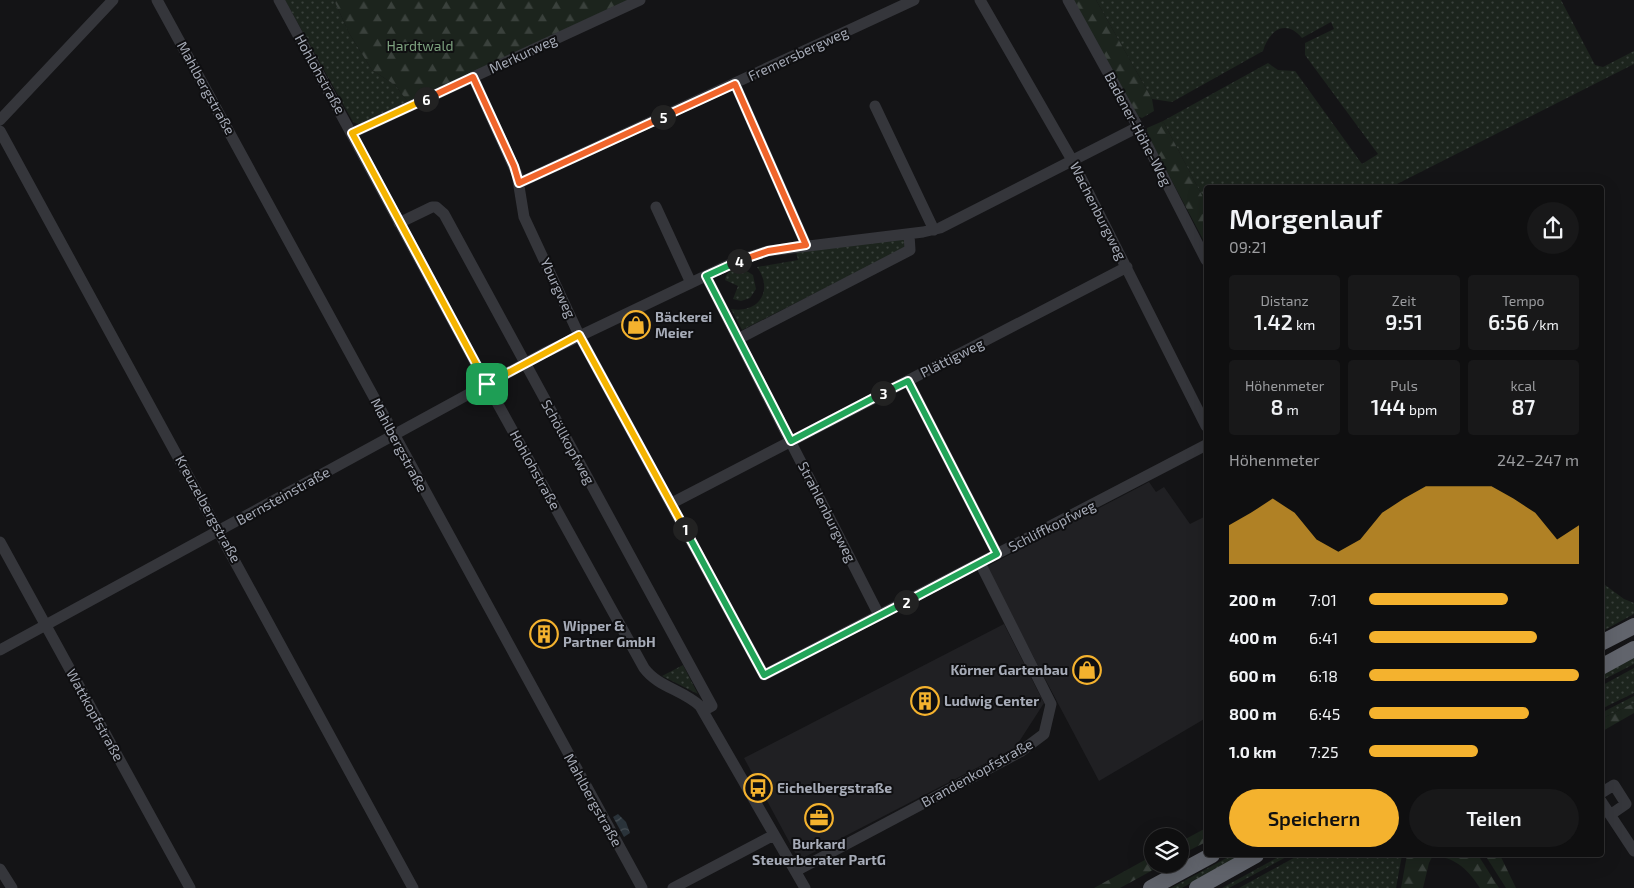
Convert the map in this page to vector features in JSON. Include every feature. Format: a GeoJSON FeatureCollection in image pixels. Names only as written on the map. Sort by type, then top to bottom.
{"type":"FeatureCollection","features":[{"type":"Feature","properties":{"kind":"highway"},"geometry":{"type":"LineString","coordinates":[[1604,641],[1634,626]]}},
{"type":"Feature","properties":{"kind":"highway"},"geometry":{"type":"LineString","coordinates":[[1604,665],[1634,649]]}},
{"type":"Feature","properties":{"kind":"highway"},"geometry":{"type":"LineString","coordinates":[[1151,888],[1208,857]]}},
{"type":"Feature","properties":{"kind":"highway"},"geometry":{"type":"LineString","coordinates":[[1197,888],[1252,857]]}},
{"type":"Feature","properties":{"kind":"highway"},"geometry":{"type":"LineString","coordinates":[[1215,888],[1240,874],[1260,857]]}},
{"type":"Feature","properties":{"kind":"street"},"geometry":{"type":"LineString","coordinates":[[0,120],[113,0]]}},
{"type":"Feature","properties":{"kind":"street","name":"Mahlbergstraße"},"geometry":{"type":"LineString","coordinates":[[157,0],[642,888]]}},
{"type":"Feature","properties":{"kind":"street","name":"Hohlohstraße"},"geometry":{"type":"LineString","coordinates":[[279,0],[399,223],[644,668],[659,682],[692,699],[703,711],[805,888]]}},
{"type":"Feature","properties":{"kind":"street","name":"Merkurweg"},"geometry":{"type":"LineString","coordinates":[[352,133],[640,0]]}},
{"type":"Feature","properties":{"kind":"street","name":"Fremersbergweg"},"geometry":{"type":"LineString","coordinates":[[519,183],[737,88],[914,0]]}},
{"type":"Feature","properties":{"kind":"street","name":"Wachenburgweg"},"geometry":{"type":"LineString","coordinates":[[980,0],[1072,160],[1204,422]]}},
{"type":"Feature","properties":{"kind":"street","name":"Badener-Höhe-Weg"},"geometry":{"type":"LineString","coordinates":[[1068,0],[1138,127],[1204,256]]}},
{"type":"Feature","properties":{"kind":"street","name":"Yburgweg"},"geometry":{"type":"LineString","coordinates":[[473,77],[514,166],[519,183],[524,217],[579,335],[764,675]]}},
{"type":"Feature","properties":{"kind":"street"},"geometry":{"type":"LineString","coordinates":[[737,88],[806,245]]}},
{"type":"Feature","properties":{"kind":"street"},"geometry":{"type":"LineString","coordinates":[[875,106],[934,230]]}},
{"type":"Feature","properties":{"kind":"street","name":"Bernsteinstraße"},"geometry":{"type":"LineString","coordinates":[[0,650],[525,363],[579,335],[706,276],[754,254],[806,245],[934,230],[1138,127]]}},
{"type":"Feature","properties":{"kind":"street","name":"Kreuzelbergstraße"},"geometry":{"type":"LineString","coordinates":[[0,131],[220,531],[413,888]]}},
{"type":"Feature","properties":{"kind":"street","name":"Schöllkopfweg"},"geometry":{"type":"LineString","coordinates":[[399,223],[432,207],[440,210],[712,706],[703,711]]}},
{"type":"Feature","properties":{"kind":"street"},"geometry":{"type":"LineString","coordinates":[[656,207],[691,283]]}},
{"type":"Feature","properties":{"kind":"street"},"geometry":{"type":"LineString","coordinates":[[738,339],[910,250],[909,234]]}},
{"type":"Feature","properties":{"kind":"street","name":"Plättigweg"},"geometry":{"type":"LineString","coordinates":[[672,503],[1127,267]]}},
{"type":"Feature","properties":{"kind":"street","name":"Strahlenburgweg"},"geometry":{"type":"LineString","coordinates":[[706,276],[879,616]]}},
{"type":"Feature","properties":{"kind":"street"},"geometry":{"type":"LineString","coordinates":[[908,381],[997,554]]}},
{"type":"Feature","properties":{"kind":"street","name":"Schliffkopfweg"},"geometry":{"type":"LineString","coordinates":[[764,675],[1204,446]]}},
{"type":"Feature","properties":{"kind":"street","name":"Wattkopfstraße"},"geometry":{"type":"LineString","coordinates":[[0,542],[190,888]]}},
{"type":"Feature","properties":{"kind":"street","name":"Brandenkopfstraße"},"geometry":{"type":"LineString","coordinates":[[796,871],[1020,752],[1044,734],[1051,704],[980,563]]}},
{"type":"Feature","properties":{"kind":"street"},"geometry":{"type":"LineString","coordinates":[[1604,791],[1614,785],[1626,804],[1610,815]]}},
{"type":"Feature","properties":{"kind":"street"},"geometry":{"type":"LineString","coordinates":[[1604,806],[1634,851]]}},
{"type":"Feature","properties":{"kind":"street"},"geometry":{"type":"LineString","coordinates":[[673,888],[774,835]]}},
{"type":"Feature","properties":{"kind":"street"},"geometry":{"type":"LineString","coordinates":[[0,869],[12,888]]}},
{"type":"Feature","properties":{"kind":"shaded area"},"geometry":{"type":"Polygon","coordinates":[[[1149,482],[1156,492],[1164,487],[1190,524],[1204,517],[1204,719],[1099,781],[986,567],[1149,482]]]}},
{"type":"Feature","properties":{"kind":"shaded area"},"geometry":{"type":"Polygon","coordinates":[[[1004,624],[1044,703],[1015,748],[799,860],[744,758],[1004,624]]]}},
{"type":"Feature","properties":{"kind":"green space"},"geometry":{"type":"Polygon","coordinates":[[[285,0],[334,0],[349,33],[372,70],[395,85],[408,102],[360,125],[353,122],[285,0]]]}},
{"type":"Feature","properties":{"kind":"green space","name":"Hardtwald"},"geometry":{"type":"Polygon","coordinates":[[[334,0],[628,0],[408,102],[395,85],[372,70],[349,33],[334,0]]]}},
{"type":"Feature","properties":{"kind":"green space"},"geometry":{"type":"Polygon","coordinates":[[[1073,0],[1096,0],[1152,99],[1154,111],[1142,118],[1137,116],[1073,0]]]}},
{"type":"Feature","properties":{"kind":"green space"},"geometry":{"type":"Polygon","coordinates":[[[1096,0],[1561,0],[1595,65],[1603,67],[1634,51],[1634,64],[1395,185],[1204,185],[1204,199],[1163,121],[1268,63],[1278,70],[1295,71],[1362,164],[1378,154],[1305,55],[1305,43],[1334,29],[1331,22],[1302,38],[1290,29],[1278,30],[1269,38],[1263,51],[1172,102],[1152,99],[1096,0]]]}},
{"type":"Feature","properties":{"kind":"green space"},"geometry":{"type":"Polygon","coordinates":[[[1163,121],[1204,199],[1204,241],[1147,134],[1147,128],[1163,121]]]}},
{"type":"Feature","properties":{"kind":"green space"},"geometry":{"type":"Polygon","coordinates":[[[904,239],[905,248],[742,330],[731,309],[741,310],[749,308],[761,298],[764,292],[764,284],[757,267],[798,260],[796,252],[904,239]]]}},
{"type":"Feature","properties":{"kind":"green space"},"geometry":{"type":"Polygon","coordinates":[[[742,268],[753,275],[756,289],[750,298],[741,301],[733,299],[738,286],[725,280],[727,274],[731,271],[742,268]]]}},
{"type":"Feature","properties":{"kind":"green space"},"geometry":{"type":"Polygon","coordinates":[[[1604,584],[1624,599],[1634,603],[1634,614],[1604,630],[1604,584]]]}},
{"type":"Feature","properties":{"kind":"green space"},"geometry":{"type":"Polygon","coordinates":[[[1634,657],[1634,664],[1604,679],[1604,673],[1634,657]]]}},
{"type":"Feature","properties":{"kind":"green space"},"geometry":{"type":"Polygon","coordinates":[[[683,665],[698,694],[662,676],[683,665]]]}},
{"type":"Feature","properties":{"kind":"green space"},"geometry":{"type":"Polygon","coordinates":[[[1634,668],[1634,693],[1604,708],[1604,684],[1634,668]]]}},
{"type":"Feature","properties":{"kind":"green space"},"geometry":{"type":"Polygon","coordinates":[[[1634,696],[1634,703],[1604,718],[1604,711],[1634,696]]]}},
{"type":"Feature","properties":{"kind":"green space"},"geometry":{"type":"Polygon","coordinates":[[[1634,703],[1634,713],[1604,730],[1604,718],[1634,703]]]}},
{"type":"Feature","properties":{"kind":"green space"},"geometry":{"type":"Polygon","coordinates":[[[1204,829],[1204,843],[1189,850],[1189,837],[1204,829]]]}},
{"type":"Feature","properties":{"kind":"green space"},"geometry":{"type":"Polygon","coordinates":[[[1228,857],[1238,857],[1182,888],[1171,888],[1228,857]]]}},
{"type":"Feature","properties":{"kind":"green space"},"geometry":{"type":"Polygon","coordinates":[[[1278,857],[1286,857],[1229,888],[1222,888],[1278,857]]]}},
{"type":"Feature","properties":{"kind":"green space"},"geometry":{"type":"Polygon","coordinates":[[[1295,857],[1402,857],[1396,888],[1239,888],[1295,857]]]}},
{"type":"Feature","properties":{"kind":"green space"},"geometry":{"type":"Polygon","coordinates":[[[1407,857],[1432,857],[1423,888],[1401,888],[1407,857]]]}},
{"type":"Feature","properties":{"kind":"green space"},"geometry":{"type":"Polygon","coordinates":[[[1440,857],[1479,857],[1499,888],[1480,888],[1466,870],[1454,861],[1440,857]]]}},
{"type":"Feature","properties":{"kind":"green space"},"geometry":{"type":"Polygon","coordinates":[[[1486,857],[1501,857],[1516,888],[1506,888],[1486,857]]]}},
{"type":"Feature","properties":{"kind":"green space"},"geometry":{"type":"Polygon","coordinates":[[[1144,860],[1144,873],[1148,873],[1120,888],[1094,888],[1144,860]]]}},
{"type":"Feature","properties":{"kind":"water"},"geometry":{"type":"Polygon","coordinates":[[[618,814],[626,822],[630,833],[624,837],[613,817],[618,814]]]}},
{"type":"Feature","properties":{"kind":"place","name":"Bäckerei Meier"},"geometry":{"type":"Point","coordinates":[636,325]}},
{"type":"Feature","properties":{"kind":"place","name":"Wipper & Partner GmbH"},"geometry":{"type":"Point","coordinates":[544,634]}},
{"type":"Feature","properties":{"kind":"place","name":"Körner Gartenbau"},"geometry":{"type":"Point","coordinates":[1087,670]}},
{"type":"Feature","properties":{"kind":"place","name":"Ludwig Center"},"geometry":{"type":"Point","coordinates":[925,701]}},
{"type":"Feature","properties":{"kind":"place","name":"Eichelbergstraße"},"geometry":{"type":"Point","coordinates":[758,788]}},
{"type":"Feature","properties":{"kind":"place","name":"Burkard Steuerberater PartG"},"geometry":{"type":"Point","coordinates":[819,818]}},
{"type":"Feature","properties":{"kind":"route"},"geometry":{"type":"LineString","coordinates":[[473,77],[514,166],[519,183],[735,84],[806,245],[754,254],[706,276],[791,441],[908,381],[997,554],[879,616],[768,671],[764,675],[579,335],[487,384],[352,133],[473,77]]}}]}
